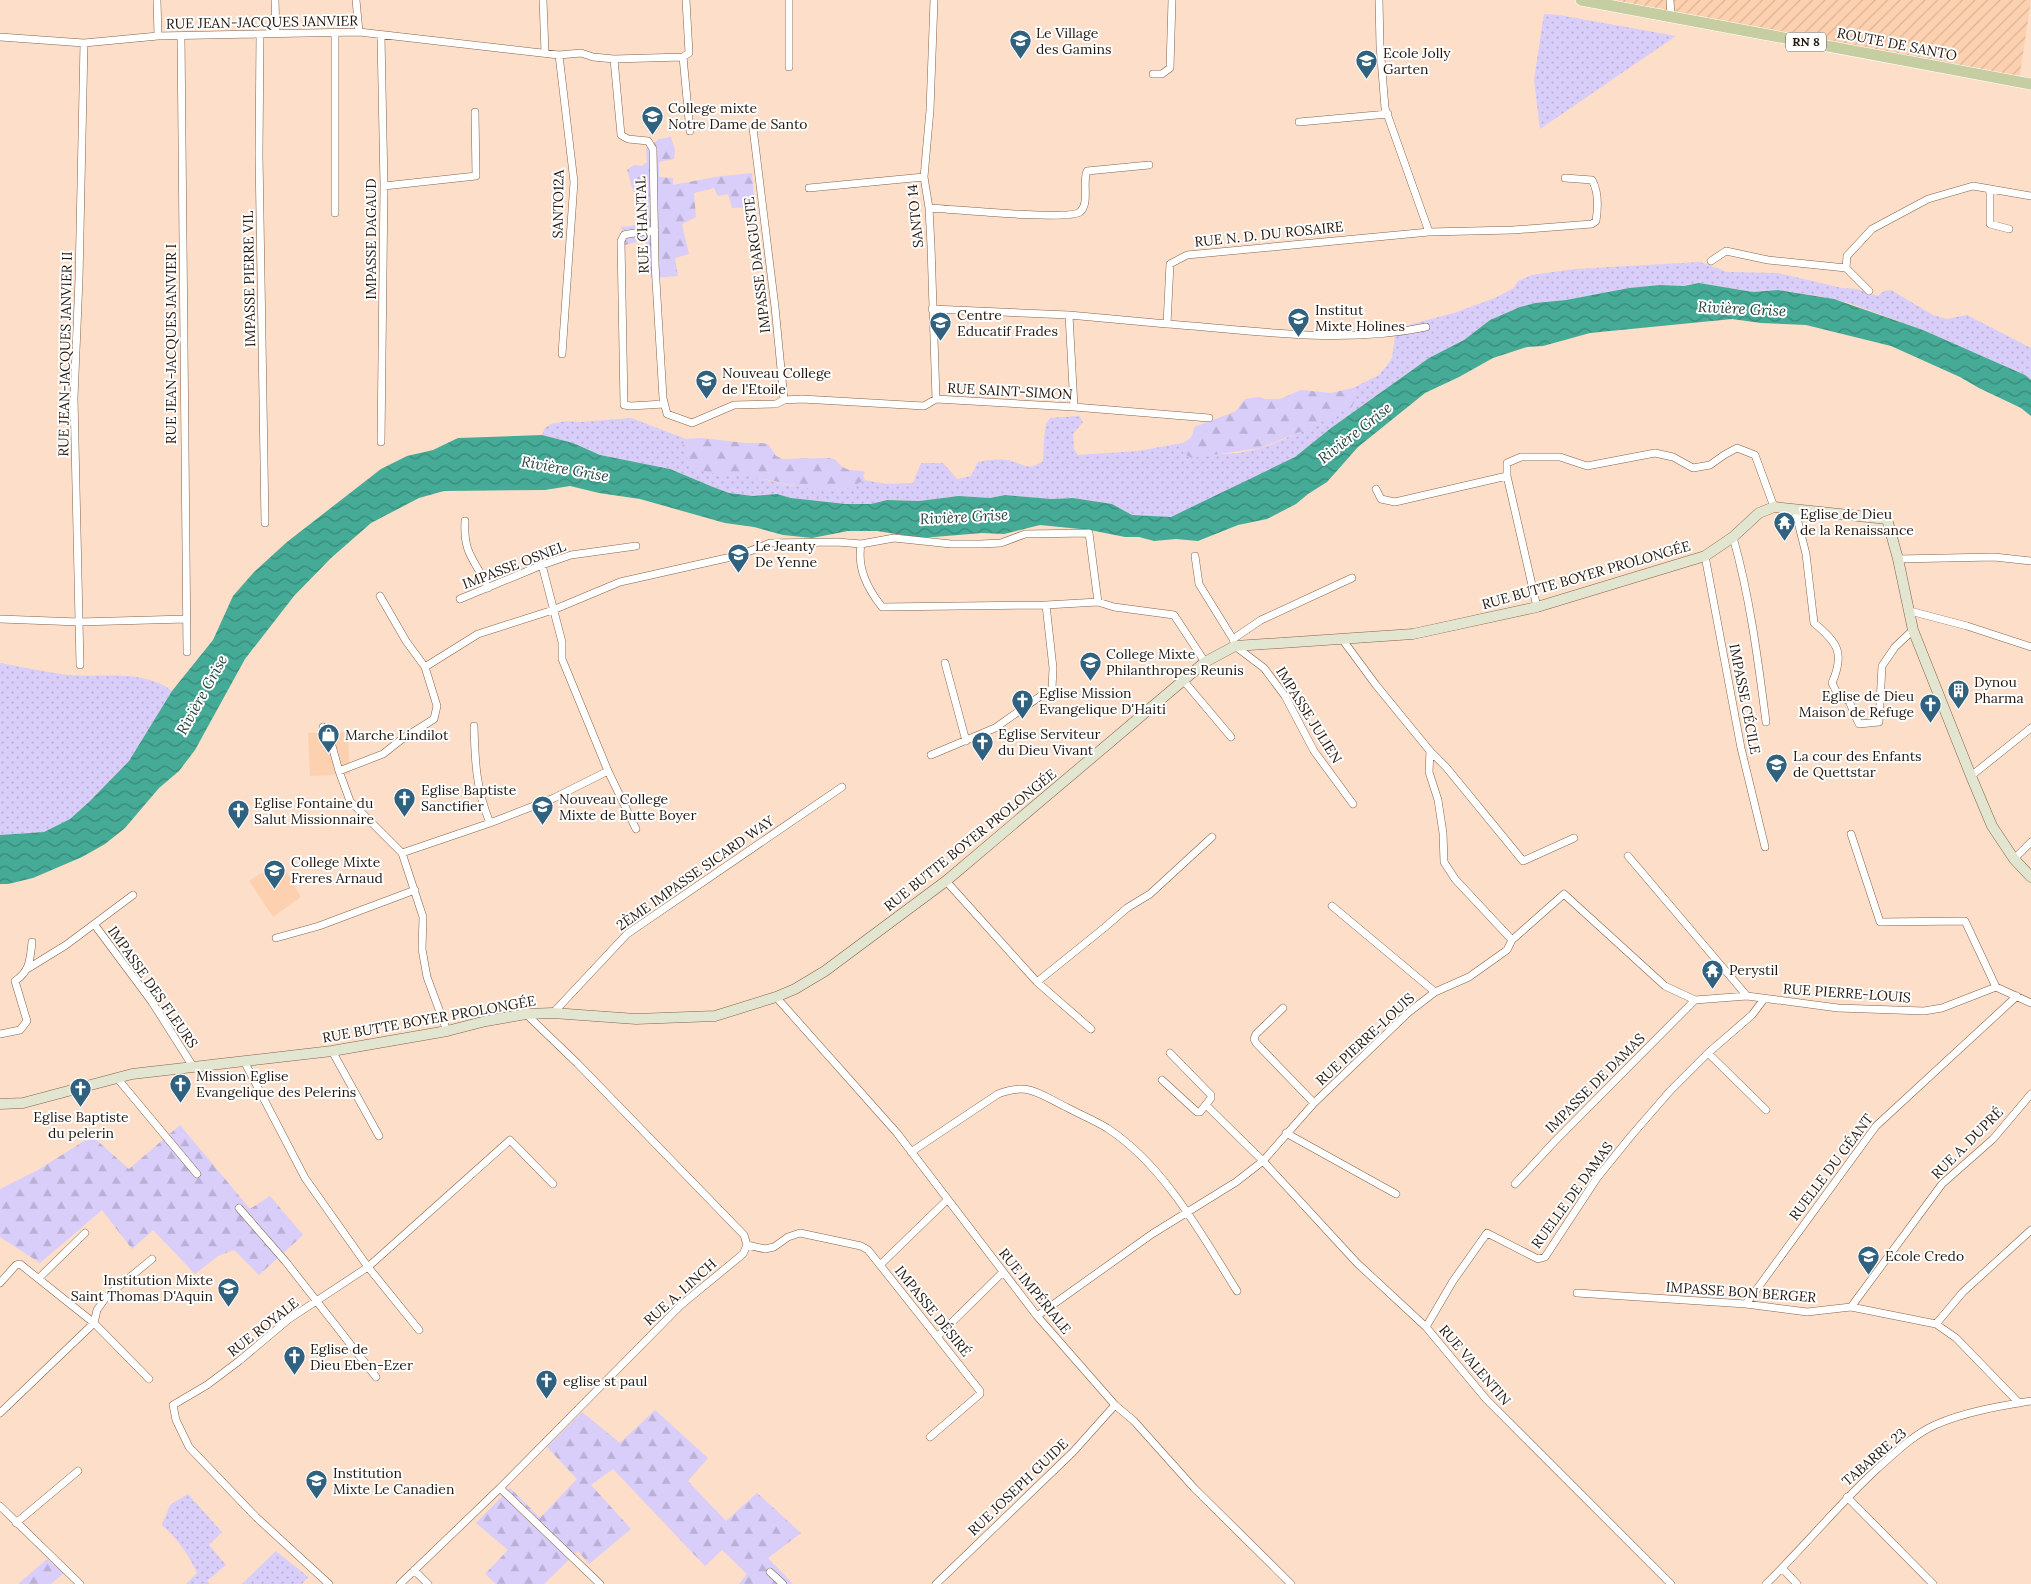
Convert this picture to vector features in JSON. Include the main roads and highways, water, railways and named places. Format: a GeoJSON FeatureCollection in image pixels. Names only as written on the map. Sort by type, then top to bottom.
{"type":"FeatureCollection","features":[{"type":"Feature","properties":{"kind":"main road","name":"ROUTE DE SANTO"},"geometry":{"type":"LineString","coordinates":[[1581,0],[2031,84]]}},
{"type":"Feature","properties":{"kind":"water","name":"Rivière Grise"},"geometry":{"type":"Polygon","coordinates":[[[1699,283],[1753,292],[1778,290],[1834,299],[1923,330],[2025,375],[2031,380],[2031,416],[2021,408],[1960,377],[1891,346],[1806,325],[1761,323],[1732,319],[1590,333],[1543,346],[1527,347],[1493,358],[1425,393],[1358,447],[1327,482],[1296,504],[1267,519],[1238,525],[1198,541],[1176,539],[1154,541],[1090,530],[1040,525],[1004,534],[982,533],[922,538],[877,531],[848,531],[812,538],[783,535],[754,527],[725,523],[640,499],[599,493],[570,486],[545,490],[444,491],[419,498],[371,523],[331,558],[294,596],[245,659],[195,750],[179,771],[159,788],[125,828],[105,844],[82,857],[33,878],[0,884],[0,835],[44,832],[70,819],[90,801],[129,761],[172,691],[213,640],[233,596],[254,572],[287,542],[381,469],[407,456],[433,450],[458,438],[542,435],[573,443],[600,455],[670,469],[729,493],[753,496],[777,494],[791,498],[846,504],[871,504],[887,500],[919,501],[959,496],[990,498],[1005,495],[1051,499],[1073,498],[1112,504],[1132,515],[1171,517],[1295,457],[1331,428],[1429,358],[1464,340],[1490,320],[1520,307],[1535,303],[1566,300],[1629,288],[1660,285],[1684,286],[1699,283]]]}},
{"type":"Feature","properties":{"kind":"place","name":"Le Village des Gamins"},"geometry":{"type":"Point","coordinates":[1020,60]}},
{"type":"Feature","properties":{"kind":"place","name":"Ecole Jolly Garten"},"geometry":{"type":"Point","coordinates":[1367,80]}},
{"type":"Feature","properties":{"kind":"place","name":"College mixte Notre Dame de Santo"},"geometry":{"type":"Point","coordinates":[652,135]}},
{"type":"Feature","properties":{"kind":"place","name":"Institut Mixte Holines"},"geometry":{"type":"Point","coordinates":[1299,337]}},
{"type":"Feature","properties":{"kind":"place","name":"Centre Educatif Frades"},"geometry":{"type":"Point","coordinates":[941,342]}},
{"type":"Feature","properties":{"kind":"place","name":"Nouveau College de l'Etoile"},"geometry":{"type":"Point","coordinates":[706,400]}},
{"type":"Feature","properties":{"kind":"place","name":"Eglise de Dieu de la Renaissance"},"geometry":{"type":"Point","coordinates":[1784,541]}},
{"type":"Feature","properties":{"kind":"place","name":"Le Jeanty De Yenne"},"geometry":{"type":"Point","coordinates":[739,573]}},
{"type":"Feature","properties":{"kind":"place","name":"College Mixte Philanthropes Reunis"},"geometry":{"type":"Point","coordinates":[1090,681]}},
{"type":"Feature","properties":{"kind":"place","name":"Dynou Pharma"},"geometry":{"type":"Point","coordinates":[1958,709]}},
{"type":"Feature","properties":{"kind":"place","name":"Eglise Mission Evangelique D'Haiti"},"geometry":{"type":"Point","coordinates":[1023,720]}},
{"type":"Feature","properties":{"kind":"place","name":"Eglise de Dieu Maison de Refuge"},"geometry":{"type":"Point","coordinates":[1930,723]}},
{"type":"Feature","properties":{"kind":"place","name":"Marche Lindilot"},"geometry":{"type":"Point","coordinates":[329,754]}},
{"type":"Feature","properties":{"kind":"place","name":"Eglise Serviteur du Dieu Vivant"},"geometry":{"type":"Point","coordinates":[982,761]}},
{"type":"Feature","properties":{"kind":"place","name":"La cour des Enfants de Quettstar"},"geometry":{"type":"Point","coordinates":[1777,783]}},
{"type":"Feature","properties":{"kind":"place","name":"Eglise Baptiste Sanctifier"},"geometry":{"type":"Point","coordinates":[405,817]}},
{"type":"Feature","properties":{"kind":"place","name":"Nouveau College Mixte de Butte Boyer"},"geometry":{"type":"Point","coordinates":[543,826]}},
{"type":"Feature","properties":{"kind":"place","name":"Eglise Fontaine du Salut Missionnaire"},"geometry":{"type":"Point","coordinates":[238,830]}},
{"type":"Feature","properties":{"kind":"place","name":"College Mixte Freres Arnaud"},"geometry":{"type":"Point","coordinates":[275,889]}},
{"type":"Feature","properties":{"kind":"place","name":"Perystil"},"geometry":{"type":"Point","coordinates":[1713,989]}},
{"type":"Feature","properties":{"kind":"place","name":"Mission Eglise Evangelique des Pelerins"},"geometry":{"type":"Point","coordinates":[180,1103]}},
{"type":"Feature","properties":{"kind":"place","name":"Eglise Baptiste du pelerin"},"geometry":{"type":"Point","coordinates":[81,1108]}},
{"type":"Feature","properties":{"kind":"place","name":"Ecole Credo"},"geometry":{"type":"Point","coordinates":[1869,1275]}},
{"type":"Feature","properties":{"kind":"place","name":"Institution Mixte Saint Thomas D'Aquin"},"geometry":{"type":"Point","coordinates":[229,1307]}},
{"type":"Feature","properties":{"kind":"place","name":"Eglise de Dieu Eben-Ezer"},"geometry":{"type":"Point","coordinates":[294,1376]}},
{"type":"Feature","properties":{"kind":"place","name":"eglise st paul"},"geometry":{"type":"Point","coordinates":[547,1400]}},
{"type":"Feature","properties":{"kind":"place","name":"Institution Mixte Le Canadien"},"geometry":{"type":"Point","coordinates":[317,1500]}}]}
